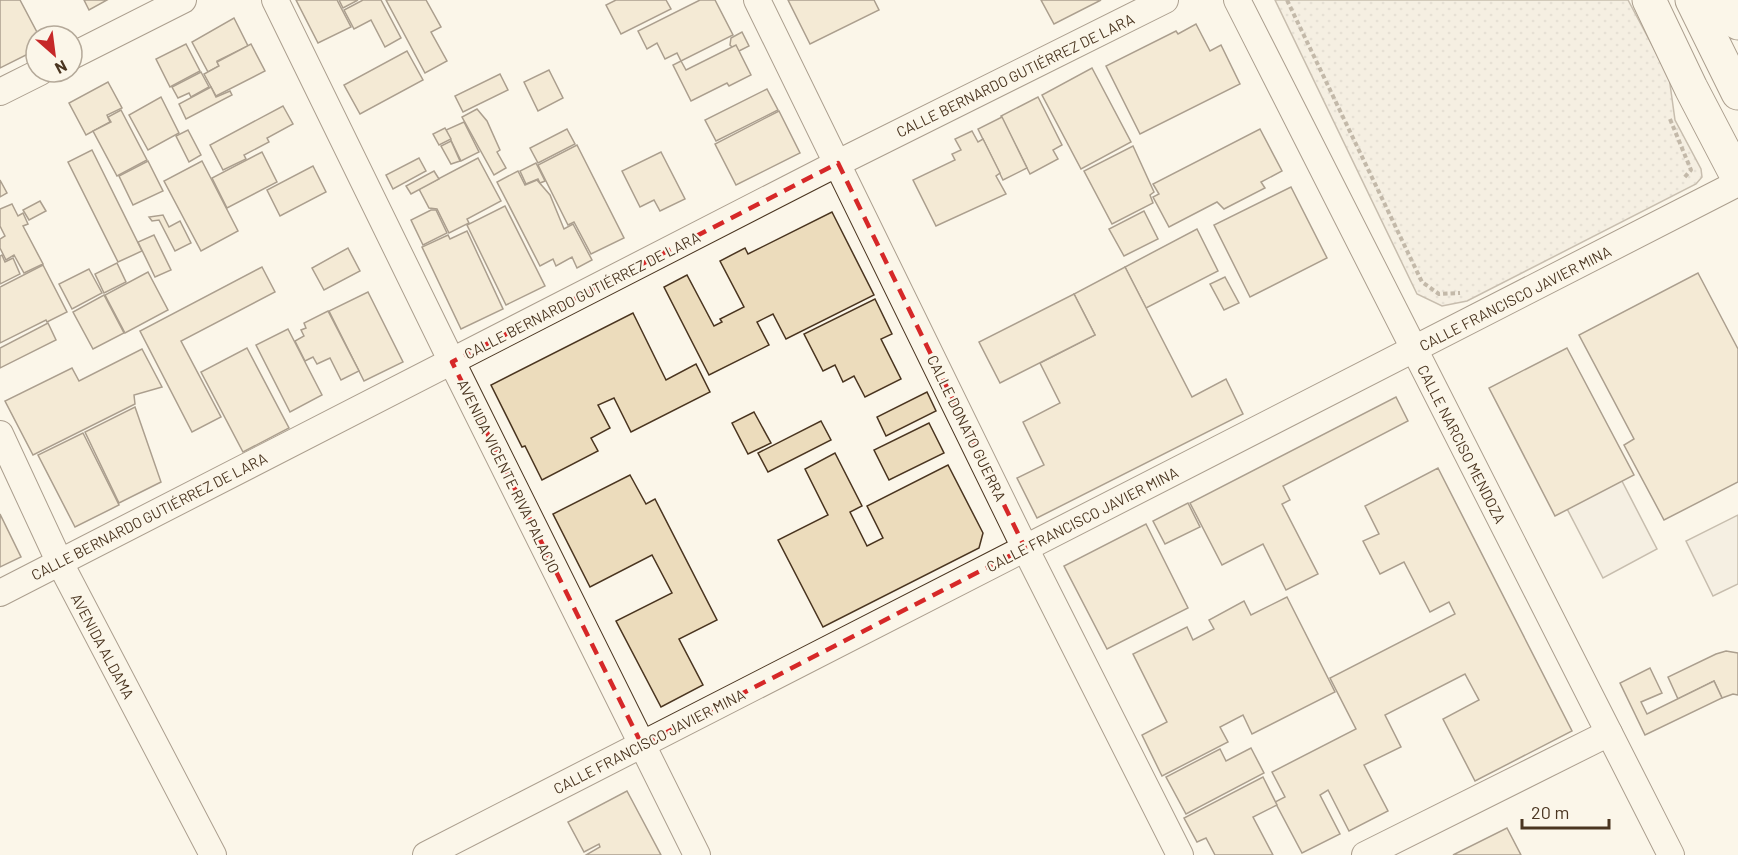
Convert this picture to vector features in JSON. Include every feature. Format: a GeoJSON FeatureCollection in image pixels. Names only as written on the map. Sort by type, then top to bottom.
{"type":"FeatureCollection","features":[{"type":"Feature","properties":{"kind":"main road"},"geometry":{"type":"LineString","coordinates":[[1649,0],[1738,178]]}},
{"type":"Feature","properties":{"kind":"main road"},"geometry":{"type":"LineString","coordinates":[[1692,0],[1738,93]]}},
{"type":"Feature","properties":{"kind":"main road"},"geometry":{"type":"LineString","coordinates":[[1723,0],[1738,24]]}},
{"type":"Feature","properties":{"kind":"street"},"geometry":{"type":"LineString","coordinates":[[84,50],[183,0]]}},
{"type":"Feature","properties":{"kind":"street","name":"AVENIDA VICENTE RIVA PALACIO"},"geometry":{"type":"LineString","coordinates":[[275,0],[697,855]]}},
{"type":"Feature","properties":{"kind":"street","name":"CALLE DONATO GUERRA"},"geometry":{"type":"LineString","coordinates":[[757,0],[1025,548],[1180,855]]}},
{"type":"Feature","properties":{"kind":"street","name":"CALLE BERNARDO GUTIÉRREZ DE LARA"},"geometry":{"type":"LineString","coordinates":[[0,592],[838,163],[1166,0]]}},
{"type":"Feature","properties":{"kind":"street","name":"CALLE NARCISO MENDOZA"},"geometry":{"type":"LineString","coordinates":[[1237,0],[1671,855]]}},
{"type":"Feature","properties":{"kind":"street"},"geometry":{"type":"LineString","coordinates":[[0,92],[24,80]]}},
{"type":"Feature","properties":{"kind":"street","name":"CALLE FRANCISCO JAVIER MINA"},"geometry":{"type":"LineString","coordinates":[[426,855],[1738,183]]}},
{"type":"Feature","properties":{"kind":"street","name":"AVENIDA ALDAMA"},"geometry":{"type":"LineString","coordinates":[[0,434],[59,561],[213,855]]}},
{"type":"Feature","properties":{"kind":"street"},"geometry":{"type":"LineString","coordinates":[[1365,855],[1609,733]]}},
{"type":"Feature","properties":{"kind":"path"},"geometry":{"type":"LineString","coordinates":[[1287,0],[1422,282],[1440,294],[1466,292]]}},
{"type":"Feature","properties":{"kind":"path"},"geometry":{"type":"LineString","coordinates":[[1676,185],[1691,170]]}},
{"type":"Feature","properties":{"kind":"highlighted area"},"geometry":{"type":"Polygon","coordinates":[[[838,163],[1025,548],[642,745],[452,362],[838,163]]]}},
{"type":"Feature","properties":{"kind":"shaded area"},"geometry":{"type":"Polygon","coordinates":[[[1275,0],[1628,0],[1669,77],[1675,120],[1701,169],[1702,177],[1696,184],[1467,301],[1442,306],[1417,294],[1275,0]]]}},
{"type":"Feature","properties":{"kind":"shaded area"},"geometry":{"type":"Polygon","coordinates":[[[1606,450],[1657,549],[1603,578],[1551,478],[1606,450]]]}},
{"type":"Feature","properties":{"kind":"shaded area"},"geometry":{"type":"Polygon","coordinates":[[[1738,515],[1738,584],[1713,596],[1686,541],[1738,515]]]}},
{"type":"Feature","properties":{"kind":"building"},"geometry":{"type":"Polygon","coordinates":[[[0,0],[20,0],[33,24],[24,24],[24,56],[0,68],[0,0]]]}},
{"type":"Feature","properties":{"kind":"building"},"geometry":{"type":"Polygon","coordinates":[[[84,0],[107,0],[89,10],[84,0]]]}},
{"type":"Feature","properties":{"kind":"building"},"geometry":{"type":"Polygon","coordinates":[[[296,0],[337,0],[351,27],[318,43],[296,0]]]}},
{"type":"Feature","properties":{"kind":"building"},"geometry":{"type":"Polygon","coordinates":[[[339,0],[358,0],[343,8],[339,0]]]}},
{"type":"Feature","properties":{"kind":"building"},"geometry":{"type":"Polygon","coordinates":[[[363,0],[381,0],[401,38],[385,47],[371,20],[354,29],[344,10],[363,0]]]}},
{"type":"Feature","properties":{"kind":"building"},"geometry":{"type":"Polygon","coordinates":[[[386,0],[426,0],[441,27],[431,32],[447,61],[425,73],[386,0]]]}},
{"type":"Feature","properties":{"kind":"building"},"geometry":{"type":"Polygon","coordinates":[[[616,0],[666,0],[671,9],[621,34],[606,5],[616,0]]]}},
{"type":"Feature","properties":{"kind":"building"},"geometry":{"type":"Polygon","coordinates":[[[700,0],[715,0],[733,35],[681,61],[677,53],[665,59],[657,43],[647,49],[638,31],[700,0]]]}},
{"type":"Feature","properties":{"kind":"building"},"geometry":{"type":"Polygon","coordinates":[[[788,0],[874,0],[879,10],[810,44],[788,0]]]}},
{"type":"Feature","properties":{"kind":"building"},"geometry":{"type":"Polygon","coordinates":[[[1041,0],[1101,0],[1054,24],[1041,0]]]}},
{"type":"Feature","properties":{"kind":"building"},"geometry":{"type":"Polygon","coordinates":[[[234,18],[248,46],[217,61],[219,66],[208,72],[192,42],[234,18]]]}},
{"type":"Feature","properties":{"kind":"building"},"geometry":{"type":"Polygon","coordinates":[[[1196,24],[1210,51],[1221,45],[1240,84],[1140,134],[1106,66],[1176,31],[1178,34],[1196,24]]]}},
{"type":"Feature","properties":{"kind":"building"},"geometry":{"type":"Polygon","coordinates":[[[742,32],[749,46],[737,52],[730,45],[731,38],[742,32]]]}},
{"type":"Feature","properties":{"kind":"building"},"geometry":{"type":"Polygon","coordinates":[[[186,44],[200,71],[170,87],[156,59],[186,44]]]}},
{"type":"Feature","properties":{"kind":"building"},"geometry":{"type":"Polygon","coordinates":[[[251,44],[265,71],[216,96],[204,74],[219,66],[217,62],[251,44]]]}},
{"type":"Feature","properties":{"kind":"building"},"geometry":{"type":"Polygon","coordinates":[[[736,45],[751,75],[729,86],[727,83],[691,101],[673,65],[681,61],[686,70],[736,45]]]}},
{"type":"Feature","properties":{"kind":"building"},"geometry":{"type":"Polygon","coordinates":[[[407,51],[423,80],[360,114],[344,85],[407,51]]]}},
{"type":"Feature","properties":{"kind":"building"},"geometry":{"type":"Polygon","coordinates":[[[1092,68],[1131,142],[1081,169],[1042,95],[1092,68]]]}},
{"type":"Feature","properties":{"kind":"building"},"geometry":{"type":"Polygon","coordinates":[[[549,70],[563,98],[538,111],[524,82],[549,70]]]}},
{"type":"Feature","properties":{"kind":"building"},"geometry":{"type":"Polygon","coordinates":[[[201,72],[209,87],[191,97],[189,93],[178,98],[172,87],[201,72]]]}},
{"type":"Feature","properties":{"kind":"building"},"geometry":{"type":"Polygon","coordinates":[[[500,74],[508,90],[463,112],[455,96],[500,74]]]}},
{"type":"Feature","properties":{"kind":"building"},"geometry":{"type":"Polygon","coordinates":[[[108,82],[122,108],[107,115],[110,122],[86,135],[69,103],[108,82]]]}},
{"type":"Feature","properties":{"kind":"building"},"geometry":{"type":"Polygon","coordinates":[[[211,87],[216,97],[230,91],[232,95],[186,119],[179,104],[211,87]]]}},
{"type":"Feature","properties":{"kind":"building"},"geometry":{"type":"Polygon","coordinates":[[[767,89],[778,110],[716,141],[705,120],[767,89]]]}},
{"type":"Feature","properties":{"kind":"building"},"geometry":{"type":"Polygon","coordinates":[[[161,97],[179,133],[148,150],[129,115],[161,97]]]}},
{"type":"Feature","properties":{"kind":"building"},"geometry":{"type":"Polygon","coordinates":[[[1038,97],[1062,145],[1053,150],[1058,159],[1030,174],[1001,116],[1038,97]]]}},
{"type":"Feature","properties":{"kind":"building"},"geometry":{"type":"Polygon","coordinates":[[[283,106],[293,124],[267,138],[269,142],[244,155],[246,159],[223,170],[210,145],[283,106]]]}},
{"type":"Feature","properties":{"kind":"building"},"geometry":{"type":"Polygon","coordinates":[[[477,109],[487,121],[500,150],[497,152],[506,168],[494,175],[462,117],[477,109]]]}},
{"type":"Feature","properties":{"kind":"building"},"geometry":{"type":"Polygon","coordinates":[[[121,110],[147,160],[117,176],[93,131],[111,122],[108,117],[121,110]]]}},
{"type":"Feature","properties":{"kind":"building"},"geometry":{"type":"Polygon","coordinates":[[[779,111],[800,153],[736,185],[715,144],[779,111]]]}},
{"type":"Feature","properties":{"kind":"building"},"geometry":{"type":"Polygon","coordinates":[[[1002,117],[1027,168],[1003,180],[978,129],[1002,117]]]}},
{"type":"Feature","properties":{"kind":"building"},"geometry":{"type":"Polygon","coordinates":[[[464,122],[479,152],[461,161],[446,130],[464,122]]]}},
{"type":"Feature","properties":{"kind":"building"},"geometry":{"type":"Polygon","coordinates":[[[445,128],[451,139],[439,145],[433,134],[445,128]]]}},
{"type":"Feature","properties":{"kind":"building"},"geometry":{"type":"Polygon","coordinates":[[[567,129],[575,144],[538,163],[530,148],[567,129]]]}},
{"type":"Feature","properties":{"kind":"building"},"geometry":{"type":"Polygon","coordinates":[[[1260,129],[1282,171],[1261,182],[1265,188],[1224,209],[1217,202],[1169,227],[1153,197],[1159,194],[1153,184],[1260,129]]]}},
{"type":"Feature","properties":{"kind":"building"},"geometry":{"type":"Polygon","coordinates":[[[188,130],[201,155],[189,162],[176,136],[188,130]]]}},
{"type":"Feature","properties":{"kind":"building"},"geometry":{"type":"Polygon","coordinates":[[[972,131],[978,142],[983,139],[1000,173],[996,176],[1006,194],[936,226],[913,180],[955,160],[952,154],[961,150],[955,139],[972,131]]]}},
{"type":"Feature","properties":{"kind":"building"},"geometry":{"type":"Polygon","coordinates":[[[451,141],[460,161],[451,164],[441,146],[451,141]]]}},
{"type":"Feature","properties":{"kind":"building"},"geometry":{"type":"Polygon","coordinates":[[[577,145],[624,238],[591,254],[574,222],[568,225],[538,165],[577,145]]]}},
{"type":"Feature","properties":{"kind":"building"},"geometry":{"type":"Polygon","coordinates":[[[1133,146],[1154,192],[1150,195],[1153,203],[1112,224],[1084,171],[1133,146]]]}},
{"type":"Feature","properties":{"kind":"building"},"geometry":{"type":"Polygon","coordinates":[[[92,150],[142,251],[118,262],[68,162],[92,150]]]}},
{"type":"Feature","properties":{"kind":"building"},"geometry":{"type":"Polygon","coordinates":[[[262,152],[277,182],[227,208],[212,178],[262,152]]]}},
{"type":"Feature","properties":{"kind":"building"},"geometry":{"type":"Polygon","coordinates":[[[661,152],[685,199],[660,211],[654,200],[640,207],[622,171],[661,152]]]}},
{"type":"Feature","properties":{"kind":"building"},"geometry":{"type":"Polygon","coordinates":[[[419,158],[426,171],[393,189],[386,175],[419,158]]]}},
{"type":"Feature","properties":{"kind":"building"},"geometry":{"type":"Polygon","coordinates":[[[478,158],[501,201],[467,219],[469,223],[449,233],[437,209],[429,208],[419,189],[478,158]]]}},
{"type":"Feature","properties":{"kind":"building"},"geometry":{"type":"Polygon","coordinates":[[[148,161],[163,191],[133,205],[119,176],[148,161]]]}},
{"type":"Feature","properties":{"kind":"building"},"geometry":{"type":"Polygon","coordinates":[[[202,161],[238,231],[201,251],[164,181],[202,161]]]}},
{"type":"Feature","properties":{"kind":"building"},"geometry":{"type":"Polygon","coordinates":[[[536,163],[545,181],[540,183],[538,179],[526,184],[520,171],[536,163]]]}},
{"type":"Feature","properties":{"kind":"building"},"geometry":{"type":"Polygon","coordinates":[[[313,166],[326,192],[280,216],[267,190],[313,166]]]}},
{"type":"Feature","properties":{"kind":"building"},"geometry":{"type":"Polygon","coordinates":[[[434,171],[439,179],[411,194],[406,186],[434,171]]]}},
{"type":"Feature","properties":{"kind":"building"},"geometry":{"type":"Polygon","coordinates":[[[518,171],[525,185],[537,180],[550,195],[564,229],[573,224],[592,260],[577,268],[572,257],[556,266],[553,259],[540,266],[497,182],[518,171]]]}},
{"type":"Feature","properties":{"kind":"building"},"geometry":{"type":"Polygon","coordinates":[[[0,180],[7,193],[0,197],[0,180]]]}},
{"type":"Feature","properties":{"kind":"building"},"geometry":{"type":"Polygon","coordinates":[[[1291,187],[1327,258],[1250,297],[1214,225],[1291,187]]]}},
{"type":"Feature","properties":{"kind":"building"},"geometry":{"type":"Polygon","coordinates":[[[40,201],[46,211],[29,220],[23,210],[40,201]]]}},
{"type":"Feature","properties":{"kind":"building"},"geometry":{"type":"Polygon","coordinates":[[[12,204],[18,216],[23,213],[28,224],[23,226],[43,264],[24,273],[14,255],[6,260],[0,248],[0,239],[5,236],[0,226],[0,209],[12,204]]]}},
{"type":"Feature","properties":{"kind":"building"},"geometry":{"type":"Polygon","coordinates":[[[505,206],[545,286],[506,305],[467,225],[505,206]]]}},
{"type":"Feature","properties":{"kind":"building"},"geometry":{"type":"Polygon","coordinates":[[[431,210],[436,210],[447,233],[423,245],[411,220],[431,210]]]}},
{"type":"Feature","properties":{"kind":"building"},"geometry":{"type":"Polygon","coordinates":[[[1144,211],[1158,239],[1124,256],[1109,229],[1144,211]]]}},
{"type":"Feature","properties":{"kind":"building"},"geometry":{"type":"Polygon","coordinates":[[[832,212],[874,295],[786,339],[773,314],[757,322],[769,345],[709,375],[664,287],[687,275],[714,326],[722,322],[720,319],[744,307],[720,261],[745,248],[748,254],[832,212]]]}},
{"type":"Feature","properties":{"kind":"building"},"geometry":{"type":"Polygon","coordinates":[[[163,215],[169,227],[180,221],[191,243],[175,251],[159,220],[152,221],[149,217],[163,215]]]}},
{"type":"Feature","properties":{"kind":"building"},"geometry":{"type":"Polygon","coordinates":[[[1197,229],[1218,271],[1146,308],[1125,267],[1197,229]]]}},
{"type":"Feature","properties":{"kind":"building"},"geometry":{"type":"Polygon","coordinates":[[[467,231],[503,309],[461,329],[422,247],[448,235],[450,239],[467,231]]]}},
{"type":"Feature","properties":{"kind":"building"},"geometry":{"type":"Polygon","coordinates":[[[154,235],[171,270],[155,277],[138,242],[154,235]]]}},
{"type":"Feature","properties":{"kind":"building"},"geometry":{"type":"Polygon","coordinates":[[[348,248],[360,271],[324,290],[312,268],[348,248]]]}},
{"type":"Feature","properties":{"kind":"building"},"geometry":{"type":"Polygon","coordinates":[[[2,255],[5,262],[13,258],[20,274],[0,284],[0,256],[2,255]]]}},
{"type":"Feature","properties":{"kind":"building"},"geometry":{"type":"Polygon","coordinates":[[[117,263],[126,282],[104,293],[95,274],[117,263]]]}},
{"type":"Feature","properties":{"kind":"building"},"geometry":{"type":"Polygon","coordinates":[[[43,265],[67,312],[0,343],[0,287],[43,265]]]}},
{"type":"Feature","properties":{"kind":"building"},"geometry":{"type":"Polygon","coordinates":[[[262,267],[275,292],[181,341],[221,417],[192,432],[140,331],[262,267]]]}},
{"type":"Feature","properties":{"kind":"building"},"geometry":{"type":"Polygon","coordinates":[[[1125,267],[1192,397],[1226,379],[1243,414],[1037,518],[1017,478],[1044,465],[1023,422],[1060,403],[1040,363],[1095,335],[1074,294],[1125,267]]]}},
{"type":"Feature","properties":{"kind":"building"},"geometry":{"type":"Polygon","coordinates":[[[89,269],[102,293],[72,309],[59,284],[89,269]]]}},
{"type":"Feature","properties":{"kind":"building"},"geometry":{"type":"Polygon","coordinates":[[[148,272],[168,310],[125,333],[105,295],[148,272]]]}},
{"type":"Feature","properties":{"kind":"building"},"geometry":{"type":"Polygon","coordinates":[[[1698,273],[1738,349],[1738,482],[1664,520],[1624,445],[1634,439],[1579,335],[1698,273]]]}},
{"type":"Feature","properties":{"kind":"building"},"geometry":{"type":"Polygon","coordinates":[[[1225,277],[1239,303],[1224,310],[1210,284],[1225,277]]]}},
{"type":"Feature","properties":{"kind":"building"},"geometry":{"type":"Polygon","coordinates":[[[368,292],[403,362],[364,381],[329,311],[368,292]]]}},
{"type":"Feature","properties":{"kind":"building"},"geometry":{"type":"Polygon","coordinates":[[[1074,294],[1095,335],[1000,383],[979,342],[1074,294]]]}},
{"type":"Feature","properties":{"kind":"building"},"geometry":{"type":"Polygon","coordinates":[[[104,295],[124,333],[93,349],[73,312],[104,295]]]}},
{"type":"Feature","properties":{"kind":"building"},"geometry":{"type":"Polygon","coordinates":[[[875,299],[892,334],[881,339],[901,379],[865,397],[854,376],[843,382],[835,365],[823,371],[804,334],[875,299]]]}},
{"type":"Feature","properties":{"kind":"building"},"geometry":{"type":"Polygon","coordinates":[[[328,311],[359,371],[341,380],[330,358],[317,364],[313,357],[305,361],[295,341],[304,336],[301,330],[306,328],[304,323],[328,311]]]}},
{"type":"Feature","properties":{"kind":"building"},"geometry":{"type":"Polygon","coordinates":[[[633,313],[666,380],[696,364],[710,392],[631,432],[614,398],[598,405],[610,428],[591,438],[598,451],[542,480],[525,446],[522,447],[491,385],[633,313]]]}},
{"type":"Feature","properties":{"kind":"building"},"geometry":{"type":"Polygon","coordinates":[[[48,323],[56,340],[0,368],[0,348],[48,323]]]}},
{"type":"Feature","properties":{"kind":"building"},"geometry":{"type":"Polygon","coordinates":[[[288,329],[322,395],[290,412],[256,345],[288,329]]]}},
{"type":"Feature","properties":{"kind":"building"},"geometry":{"type":"Polygon","coordinates":[[[247,348],[289,428],[243,452],[201,372],[247,348]]]}},
{"type":"Feature","properties":{"kind":"building"},"geometry":{"type":"Polygon","coordinates":[[[1567,348],[1634,475],[1555,516],[1489,388],[1567,348]]]}},
{"type":"Feature","properties":{"kind":"building"},"geometry":{"type":"Polygon","coordinates":[[[142,349],[162,387],[134,395],[135,404],[33,455],[5,401],[72,368],[79,381],[142,349]]]}},
{"type":"Feature","properties":{"kind":"building"},"geometry":{"type":"Polygon","coordinates":[[[927,392],[936,411],[886,436],[877,417],[927,392]]]}},
{"type":"Feature","properties":{"kind":"building"},"geometry":{"type":"Polygon","coordinates":[[[1396,397],[1408,421],[1283,486],[1290,500],[1282,504],[1318,574],[1286,590],[1263,544],[1222,565],[1190,503],[1396,397]]]}},
{"type":"Feature","properties":{"kind":"building"},"geometry":{"type":"Polygon","coordinates":[[[135,407],[161,482],[119,503],[85,432],[135,407]]]}},
{"type":"Feature","properties":{"kind":"building"},"geometry":{"type":"Polygon","coordinates":[[[754,412],[771,443],[748,454],[732,423],[754,412]]]}},
{"type":"Feature","properties":{"kind":"building"},"geometry":{"type":"Polygon","coordinates":[[[821,421],[831,440],[768,472],[758,453],[821,421]]]}},
{"type":"Feature","properties":{"kind":"building"},"geometry":{"type":"Polygon","coordinates":[[[929,423],[944,453],[889,480],[874,450],[929,423]]]}},
{"type":"Feature","properties":{"kind":"building"},"geometry":{"type":"Polygon","coordinates":[[[83,433],[119,505],[75,527],[38,455],[83,433]]]}},
{"type":"Feature","properties":{"kind":"building"},"geometry":{"type":"Polygon","coordinates":[[[835,453],[862,506],[850,512],[867,546],[883,538],[867,506],[948,465],[983,533],[979,548],[823,627],[778,540],[828,515],[805,469],[835,453]]]}},
{"type":"Feature","properties":{"kind":"building"},"geometry":{"type":"Polygon","coordinates":[[[1438,468],[1572,731],[1475,781],[1443,719],[1479,700],[1465,674],[1385,715],[1401,747],[1364,765],[1388,811],[1349,831],[1328,790],[1320,795],[1340,834],[1302,853],[1275,802],[1285,797],[1272,772],[1356,729],[1330,678],[1455,614],[1449,602],[1430,612],[1404,562],[1380,574],[1363,541],[1379,534],[1365,506],[1438,468]]]}},
{"type":"Feature","properties":{"kind":"building"},"geometry":{"type":"Polygon","coordinates":[[[630,475],[646,504],[655,499],[717,620],[679,639],[703,685],[661,707],[616,621],[672,593],[652,555],[590,587],[553,514],[630,475]]]}},
{"type":"Feature","properties":{"kind":"building"},"geometry":{"type":"Polygon","coordinates":[[[1188,503],[1200,527],[1165,544],[1153,521],[1188,503]]]}},
{"type":"Feature","properties":{"kind":"building"},"geometry":{"type":"Polygon","coordinates":[[[0,514],[21,557],[0,567],[0,514]]]}},
{"type":"Feature","properties":{"kind":"building"},"geometry":{"type":"Polygon","coordinates":[[[1146,524],[1188,608],[1107,649],[1064,566],[1146,524]]]}},
{"type":"Feature","properties":{"kind":"building"},"geometry":{"type":"Polygon","coordinates":[[[1287,597],[1335,692],[1252,734],[1243,715],[1220,727],[1228,742],[1162,776],[1142,735],[1167,722],[1133,654],[1187,627],[1193,640],[1214,629],[1209,620],[1244,601],[1251,615],[1287,597]]]}},
{"type":"Feature","properties":{"kind":"building"},"geometry":{"type":"Polygon","coordinates":[[[1726,651],[1738,653],[1738,695],[1733,694],[1722,698],[1714,681],[1678,699],[1668,677],[1726,651]]]}},
{"type":"Feature","properties":{"kind":"building"},"geometry":{"type":"Polygon","coordinates":[[[1650,668],[1662,693],[1641,702],[1647,714],[1714,681],[1722,698],[1645,735],[1620,683],[1650,668]]]}},
{"type":"Feature","properties":{"kind":"building"},"geometry":{"type":"Polygon","coordinates":[[[1251,748],[1264,773],[1186,814],[1166,777],[1220,749],[1226,761],[1251,748]]]}},
{"type":"Feature","properties":{"kind":"building"},"geometry":{"type":"Polygon","coordinates":[[[1263,777],[1277,805],[1253,817],[1273,855],[1215,855],[1206,838],[1197,842],[1184,818],[1263,777]]]}},
{"type":"Feature","properties":{"kind":"building"},"geometry":{"type":"Polygon","coordinates":[[[627,791],[661,855],[586,855],[600,847],[599,844],[584,852],[568,822],[627,791]]]}},
{"type":"Feature","properties":{"kind":"building"},"geometry":{"type":"Polygon","coordinates":[[[1507,828],[1521,855],[1453,855],[1507,828]]]}}]}
